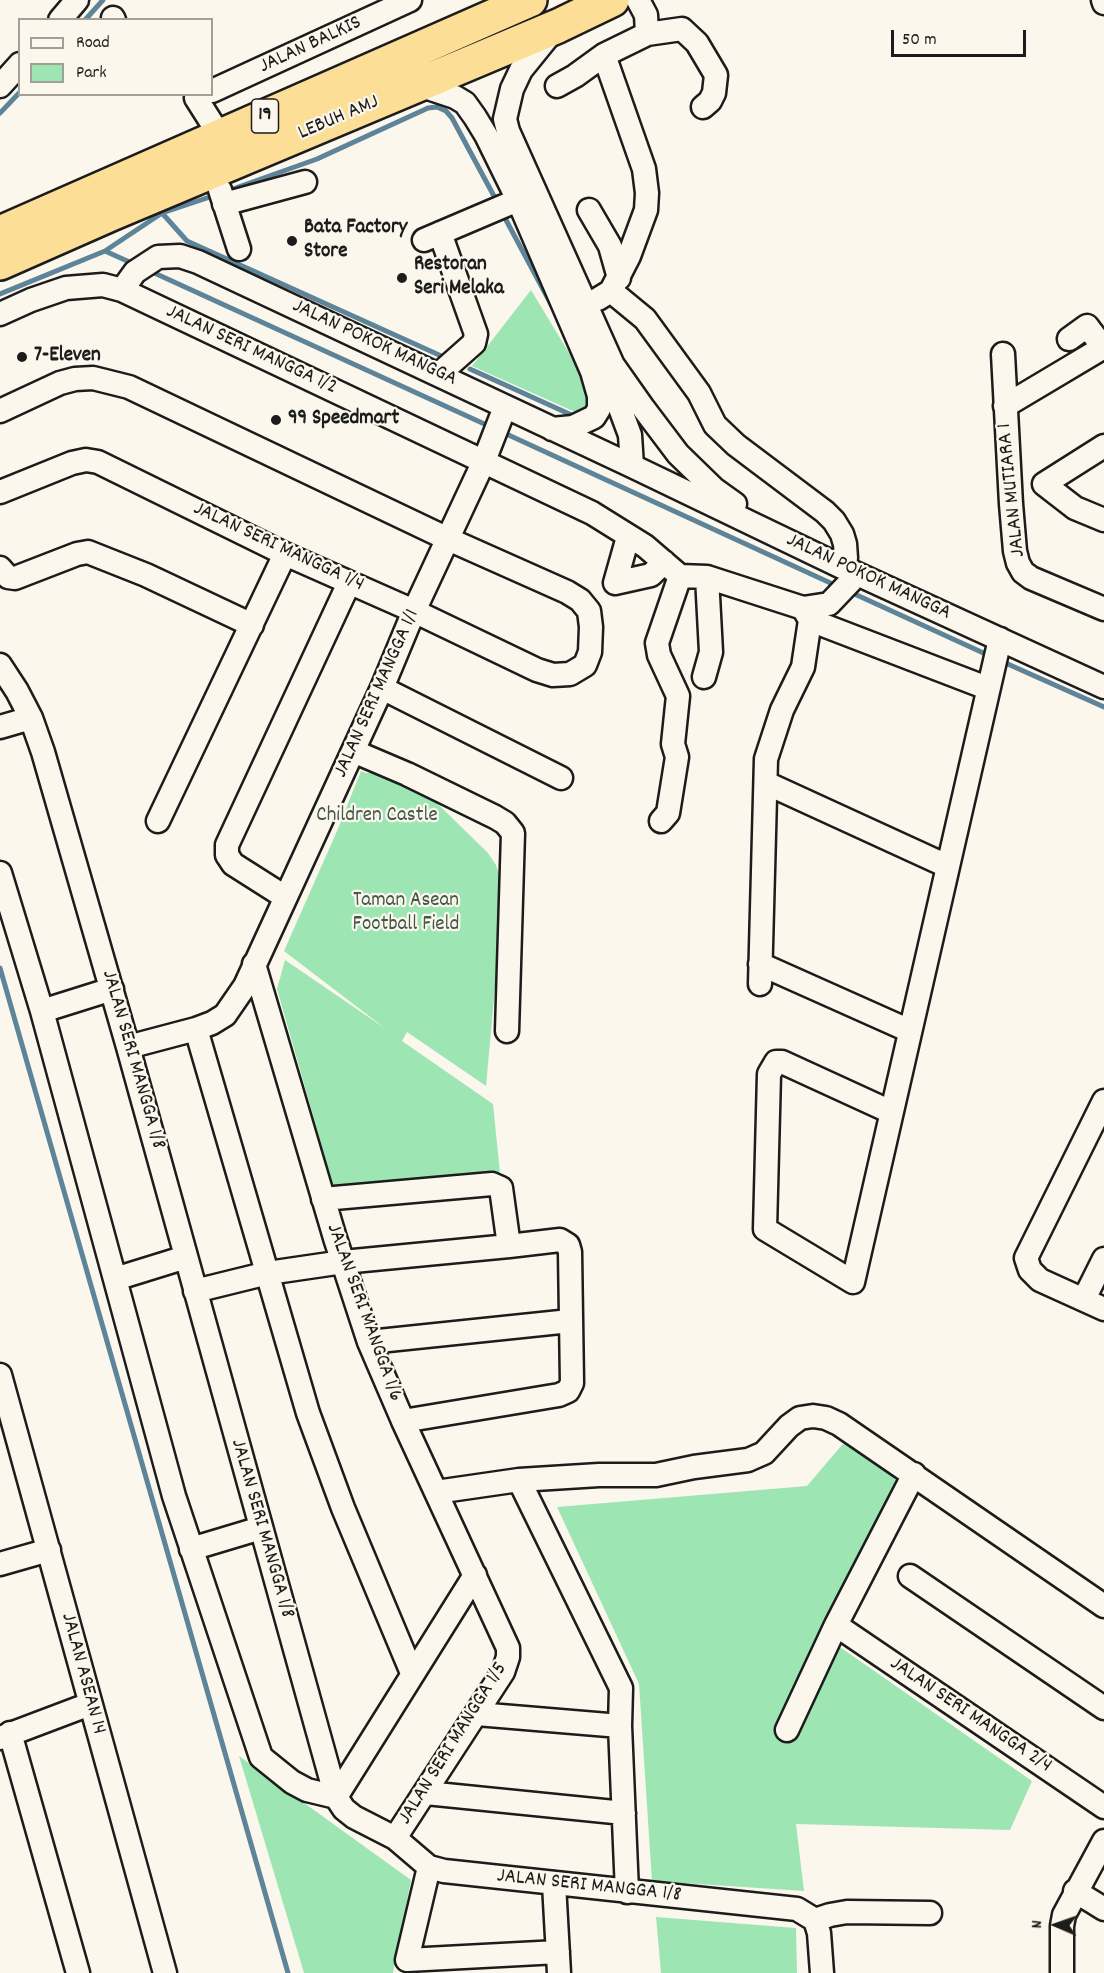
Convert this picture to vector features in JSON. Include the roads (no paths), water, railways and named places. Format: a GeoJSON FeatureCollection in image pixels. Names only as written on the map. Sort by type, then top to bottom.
{"type":"FeatureCollection","features":[{"type":"Feature","properties":{"kind":"highway","name":"LEBUH AMJ"},"geometry":{"type":"LineString","coordinates":[[0,233],[530,0]]}},
{"type":"Feature","properties":{"kind":"highway","name":"LEBUH AMJ"},"geometry":{"type":"LineString","coordinates":[[0,263],[111,213],[558,26],[612,0]]}},
{"type":"Feature","properties":{"kind":"street"},"geometry":{"type":"LineString","coordinates":[[62,18],[76,0]]}},
{"type":"Feature","properties":{"kind":"street","name":"JALAN BALKIS"},"geometry":{"type":"LineString","coordinates":[[213,90],[410,0]]}},
{"type":"Feature","properties":{"kind":"street"},"geometry":{"type":"LineString","coordinates":[[638,0],[646,15],[647,34]]}},
{"type":"Feature","properties":{"kind":"street"},"geometry":{"type":"LineString","coordinates":[[558,26],[530,56],[521,70],[512,89],[505,119],[508,131],[587,307],[603,369],[603,390],[614,392],[630,435],[632,466]]}},
{"type":"Feature","properties":{"kind":"street"},"geometry":{"type":"LineString","coordinates":[[557,86],[603,55],[647,34],[682,29],[697,43],[716,75],[714,93],[703,108]]}},
{"type":"Feature","properties":{"kind":"street"},"geometry":{"type":"LineString","coordinates":[[587,307],[615,285],[629,256],[646,210],[647,193],[644,169],[603,55]]}},
{"type":"Feature","properties":{"kind":"street"},"geometry":{"type":"LineString","coordinates":[[0,86],[18,66]]}},
{"type":"Feature","properties":{"kind":"street"},"geometry":{"type":"LineString","coordinates":[[410,89],[425,87],[436,89],[465,103],[486,135],[603,369],[644,409],[678,454],[714,489],[779,536]]}},
{"type":"Feature","properties":{"kind":"street","name":"JALAN BALKIS"},"geometry":{"type":"LineString","coordinates":[[201,96],[220,136]]}},
{"type":"Feature","properties":{"kind":"street"},"geometry":{"type":"LineString","coordinates":[[215,171],[239,249]]}},
{"type":"Feature","properties":{"kind":"street"},"geometry":{"type":"LineString","coordinates":[[224,204],[305,182]]}},
{"type":"Feature","properties":{"kind":"street"},"geometry":{"type":"LineString","coordinates":[[440,374],[474,343],[476,334],[432,236],[518,200]]}},
{"type":"Feature","properties":{"kind":"street"},"geometry":{"type":"LineString","coordinates":[[589,210],[610,246],[615,285],[656,333],[699,393],[715,424],[736,444],[825,512],[842,534],[845,544],[846,579],[829,604],[806,614]]}},
{"type":"Feature","properties":{"kind":"street","name":"JALAN POKOK MANGGA"},"geometry":{"type":"LineString","coordinates":[[128,281],[158,257],[180,256],[198,262],[440,374],[503,414],[552,429],[779,536],[846,579],[996,653],[1101,678]]}},
{"type":"Feature","properties":{"kind":"street","name":"JALAN SERI MANGGA 1/2"},"geometry":{"type":"LineString","coordinates":[[0,314],[40,296],[66,288],[128,281],[488,451],[645,546],[672,569]]}},
{"type":"Feature","properties":{"kind":"street"},"geometry":{"type":"LineString","coordinates":[[1005,406],[1104,347],[1087,326],[1069,339]]}},
{"type":"Feature","properties":{"kind":"street","name":"JALAN MUTIARA 1"},"geometry":{"type":"LineString","coordinates":[[1003,354],[1011,504],[1018,563],[1023,572],[1031,578],[1104,609]]}},
{"type":"Feature","properties":{"kind":"street"},"geometry":{"type":"LineString","coordinates":[[552,429],[573,427],[594,417],[599,409],[603,369]]}},
{"type":"Feature","properties":{"kind":"street"},"geometry":{"type":"LineString","coordinates":[[0,411],[60,383],[93,378],[110,381],[129,387],[448,538]]}},
{"type":"Feature","properties":{"kind":"street","name":"JALAN SERI MANGGA 1/1"},"geometry":{"type":"LineString","coordinates":[[129,1047],[212,1023],[225,1015],[245,987],[382,688],[414,611],[503,414]]}},
{"type":"Feature","properties":{"kind":"street"},"geometry":{"type":"LineString","coordinates":[[1011,504],[1104,446]]}},
{"type":"Feature","properties":{"kind":"street","name":"JALAN SERI MANGGA 1/4"},"geometry":{"type":"LineString","coordinates":[[0,492],[72,463],[86,460],[98,462],[285,554],[414,611],[537,670],[554,675],[570,674],[585,665],[590,652],[591,627],[589,611],[580,600],[448,538]]}},
{"type":"Feature","properties":{"kind":"street"},"geometry":{"type":"LineString","coordinates":[[1044,484],[1075,508],[1104,520]]}},
{"type":"Feature","properties":{"kind":"street"},"geometry":{"type":"LineString","coordinates":[[628,537],[615,583],[672,569],[707,577],[806,614],[987,688]]}},
{"type":"Feature","properties":{"kind":"street"},"geometry":{"type":"LineString","coordinates":[[0,568],[8,577],[15,578],[77,554],[88,552],[146,575],[252,625]]}},
{"type":"Feature","properties":{"kind":"street"},"geometry":{"type":"LineString","coordinates":[[158,821],[285,554]]}},
{"type":"Feature","properties":{"kind":"street"},"geometry":{"type":"LineString","coordinates":[[661,821],[668,813],[677,757],[673,744],[678,696],[659,655],[657,643],[672,569]]}},
{"type":"Feature","properties":{"kind":"street"},"geometry":{"type":"LineString","coordinates":[[704,677],[711,652],[707,577]]}},
{"type":"Feature","properties":{"kind":"street"},"geometry":{"type":"LineString","coordinates":[[285,897],[233,864],[227,855],[227,845],[349,583]]}},
{"type":"Feature","properties":{"kind":"street"},"geometry":{"type":"LineString","coordinates":[[806,614],[803,667],[774,732],[766,759],[760,974],[910,1031]]}},
{"type":"Feature","properties":{"kind":"street"},"geometry":{"type":"LineString","coordinates":[[891,1112],[782,1062],[776,1062],[769,1074],[765,1228],[853,1282],[996,653]]}},
{"type":"Feature","properties":{"kind":"street","name":"JALAN SERI MANGGA 1/8"},"geometry":{"type":"LineString","coordinates":[[0,665],[31,718],[43,752],[129,1047],[336,1797],[344,1809],[354,1817],[395,1838],[429,1867],[554,1884],[797,1909],[815,1920]]}},
{"type":"Feature","properties":{"kind":"street"},"geometry":{"type":"LineString","coordinates":[[382,688],[561,778]]}},
{"type":"Feature","properties":{"kind":"street"},"geometry":{"type":"LineString","coordinates":[[0,727],[31,718]]}},
{"type":"Feature","properties":{"kind":"street"},"geometry":{"type":"LineString","coordinates":[[353,751],[407,774],[495,817],[506,823],[513,833],[507,1030]]}},
{"type":"Feature","properties":{"kind":"street"},"geometry":{"type":"LineString","coordinates":[[766,783],[947,866]]}},
{"type":"Feature","properties":{"kind":"street"},"geometry":{"type":"LineString","coordinates":[[0,873],[42,1011],[174,1496],[261,1757],[292,1782],[308,1790],[336,1797],[475,1575]]}},
{"type":"Feature","properties":{"kind":"street","name":"JALAN SERI MANGGA 1/6"},"geometry":{"type":"LineString","coordinates":[[254,964],[323,1199],[369,1342],[508,1648]]}},
{"type":"Feature","properties":{"kind":"street"},"geometry":{"type":"LineString","coordinates":[[42,1011],[112,989]]}},
{"type":"Feature","properties":{"kind":"street"},"geometry":{"type":"LineString","coordinates":[[196,1029],[308,1413],[322,1453],[412,1673]]}},
{"type":"Feature","properties":{"kind":"street"},"geometry":{"type":"LineString","coordinates":[[1104,1101],[1026,1258],[1030,1270],[1040,1280],[1094,1304],[1104,1260]]}},
{"type":"Feature","properties":{"kind":"street"},"geometry":{"type":"LineString","coordinates":[[323,1199],[492,1184],[501,1188],[509,1246]]}},
{"type":"Feature","properties":{"kind":"street"},"geometry":{"type":"LineString","coordinates":[[195,1291],[268,1273],[343,1262],[560,1240],[568,1245],[572,1383],[568,1391],[559,1395],[403,1421]]}},
{"type":"Feature","properties":{"kind":"street"},"geometry":{"type":"LineString","coordinates":[[115,1279],[186,1257]]}},
{"type":"Feature","properties":{"kind":"street"},"geometry":{"type":"LineString","coordinates":[[369,1342],[570,1321]]}},
{"type":"Feature","properties":{"kind":"street","name":"JALAN ASEAN 14"},"geometry":{"type":"LineString","coordinates":[[0,1375],[165,1973]]}},
{"type":"Feature","properties":{"kind":"street"},"geometry":{"type":"LineString","coordinates":[[436,1492],[519,1480],[599,1475],[656,1475],[748,1460],[764,1453],[789,1426],[800,1418],[813,1416],[826,1418],[839,1424],[914,1474],[1104,1606]]}},
{"type":"Feature","properties":{"kind":"street"},"geometry":{"type":"LineString","coordinates":[[787,1730],[837,1625],[914,1474]]}},
{"type":"Feature","properties":{"kind":"street"},"geometry":{"type":"LineString","coordinates":[[519,1480],[617,1675],[621,1688],[620,1725],[627,1892]]}},
{"type":"Feature","properties":{"kind":"street"},"geometry":{"type":"LineString","coordinates":[[191,1549],[261,1528]]}},
{"type":"Feature","properties":{"kind":"street"},"geometry":{"type":"LineString","coordinates":[[0,1564],[49,1550]]}},
{"type":"Feature","properties":{"kind":"street"},"geometry":{"type":"LineString","coordinates":[[910,1576],[1104,1708]]}},
{"type":"Feature","properties":{"kind":"street","name":"JALAN SERI MANGGA 2/4"},"geometry":{"type":"LineString","coordinates":[[837,1625],[1102,1802]]}},
{"type":"Feature","properties":{"kind":"street","name":"JALAN SERI MANGGA 1/5"},"geometry":{"type":"LineString","coordinates":[[395,1838],[503,1672],[508,1657],[508,1648]]}},
{"type":"Feature","properties":{"kind":"street"},"geometry":{"type":"LineString","coordinates":[[78,1973],[5,1736],[90,1704]]}},
{"type":"Feature","properties":{"kind":"street"},"geometry":{"type":"LineString","coordinates":[[477,1714],[620,1725]]}},
{"type":"Feature","properties":{"kind":"street"},"geometry":{"type":"LineString","coordinates":[[426,1793],[624,1813]]}},
{"type":"Feature","properties":{"kind":"street"},"geometry":{"type":"LineString","coordinates":[[1062,1973],[1064,1915],[1104,1841]]}},
{"type":"Feature","properties":{"kind":"street"},"geometry":{"type":"LineString","coordinates":[[429,1867],[406,1960],[558,1963],[554,1884]]}},
{"type":"Feature","properties":{"kind":"street"},"geometry":{"type":"LineString","coordinates":[[1075,1891],[1104,1909]]}},
{"type":"Feature","properties":{"kind":"street"},"geometry":{"type":"LineString","coordinates":[[822,1973],[819,1933],[815,1920],[847,1912],[930,1913]]}},
{"type":"Feature","properties":{"kind":"waterway"},"geometry":{"type":"LineString","coordinates":[[87,18],[103,0]]}},
{"type":"Feature","properties":{"kind":"waterway"},"geometry":{"type":"LineString","coordinates":[[0,113],[18,94]]}},
{"type":"Feature","properties":{"kind":"waterway"},"geometry":{"type":"LineString","coordinates":[[230,190],[317,159],[428,108],[437,107],[446,111],[452,118],[495,198]]}},
{"type":"Feature","properties":{"kind":"waterway"},"geometry":{"type":"LineString","coordinates":[[0,294],[105,251],[162,213],[213,196]]}},
{"type":"Feature","properties":{"kind":"waterway"},"geometry":{"type":"LineString","coordinates":[[162,213],[187,241],[448,359]]}},
{"type":"Feature","properties":{"kind":"waterway"},"geometry":{"type":"LineString","coordinates":[[506,220],[552,306]]}},
{"type":"Feature","properties":{"kind":"waterway"},"geometry":{"type":"LineString","coordinates":[[105,251],[136,265]]}},
{"type":"Feature","properties":{"kind":"waterway"},"geometry":{"type":"LineString","coordinates":[[150,271],[491,427]]}},
{"type":"Feature","properties":{"kind":"waterway"},"geometry":{"type":"LineString","coordinates":[[470,369],[576,417]]}},
{"type":"Feature","properties":{"kind":"waterway"},"geometry":{"type":"LineString","coordinates":[[502,432],[837,586]]}},
{"type":"Feature","properties":{"kind":"waterway"},"geometry":{"type":"LineString","coordinates":[[848,591],[990,656]]}},
{"type":"Feature","properties":{"kind":"waterway"},"geometry":{"type":"LineString","coordinates":[[1001,661],[1104,707]]}},
{"type":"Feature","properties":{"kind":"waterway"},"geometry":{"type":"LineString","coordinates":[[0,968],[288,1973]]}},
{"type":"Feature","properties":{"kind":"place","name":"Bata Factory Store"},"geometry":{"type":"Point","coordinates":[292,241]}},
{"type":"Feature","properties":{"kind":"place","name":"Restoran Seri Melaka"},"geometry":{"type":"Point","coordinates":[402,278]}},
{"type":"Feature","properties":{"kind":"place","name":"7-Eleven"},"geometry":{"type":"Point","coordinates":[22,357]}},
{"type":"Feature","properties":{"kind":"place","name":"99 Speedmart"},"geometry":{"type":"Point","coordinates":[276,420]}},
{"type":"Feature","properties":{"kind":"park label","name":"Children Castle"},"geometry":{"type":"Point","coordinates":[377,817]}},
{"type":"Feature","properties":{"kind":"park label","name":"Taman Asean Football Field"},"geometry":{"type":"Point","coordinates":[406,914]}}]}
